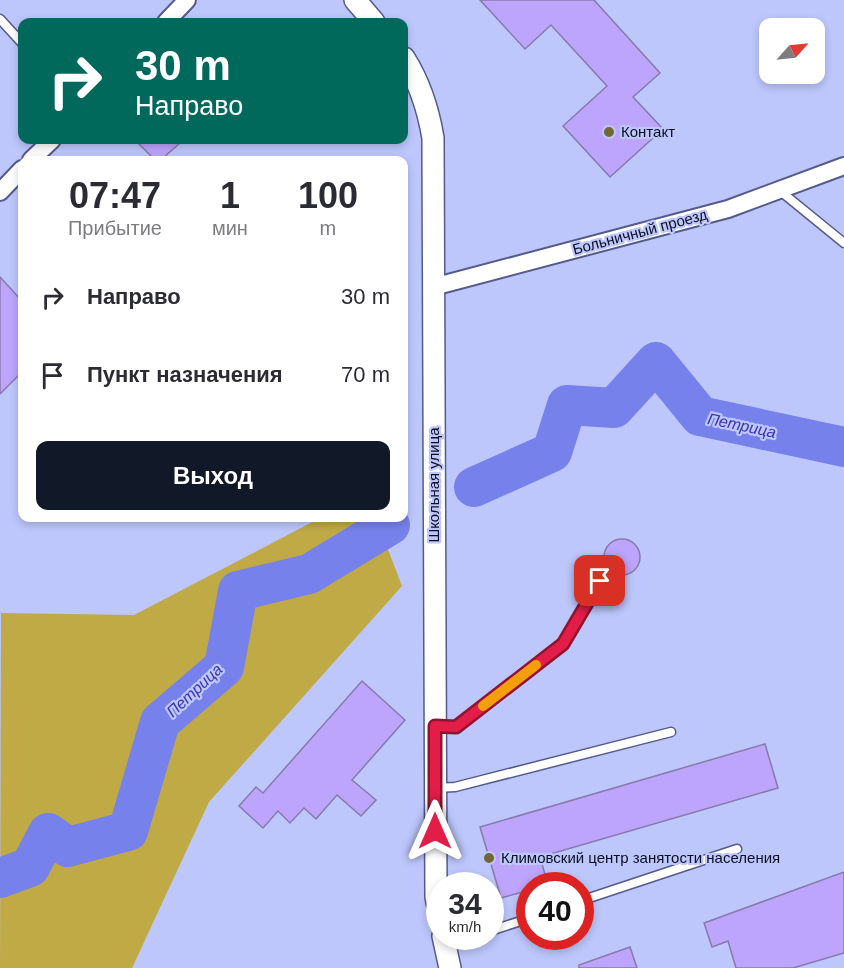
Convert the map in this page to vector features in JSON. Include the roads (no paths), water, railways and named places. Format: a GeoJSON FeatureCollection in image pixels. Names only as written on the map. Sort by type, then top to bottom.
{"type":"FeatureCollection","features":[{"type":"Feature","properties":{"kind":"street"},"geometry":{"type":"LineString","coordinates":[[170,18],[187,0]]}},
{"type":"Feature","properties":{"kind":"street"},"geometry":{"type":"LineString","coordinates":[[355,0],[371,18]]}},
{"type":"Feature","properties":{"kind":"street","name":"Школьная улица"},"geometry":{"type":"LineString","coordinates":[[408,65],[420,87],[428,111],[433,138],[436,872]]}},
{"type":"Feature","properties":{"kind":"street"},"geometry":{"type":"LineString","coordinates":[[35,156],[48,144]]}},
{"type":"Feature","properties":{"kind":"street","name":"Больничный проезд"},"geometry":{"type":"LineString","coordinates":[[433,287],[728,209],[844,166]]}},
{"type":"Feature","properties":{"kind":"street"},"geometry":{"type":"LineString","coordinates":[[0,192],[18,174]]}},
{"type":"Feature","properties":{"kind":"street"},"geometry":{"type":"LineString","coordinates":[[446,950],[450,968]]}},
{"type":"Feature","properties":{"kind":"lane"},"geometry":{"type":"LineString","coordinates":[[0,19],[18,39]]}},
{"type":"Feature","properties":{"kind":"lane"},"geometry":{"type":"LineString","coordinates":[[778,190],[844,243]]}},
{"type":"Feature","properties":{"kind":"lane"},"geometry":{"type":"LineString","coordinates":[[435,726],[456,727],[563,644],[600,581]]}},
{"type":"Feature","properties":{"kind":"lane"},"geometry":{"type":"LineString","coordinates":[[435,788],[455,787],[671,732]]}},
{"type":"Feature","properties":{"kind":"lane"},"geometry":{"type":"LineString","coordinates":[[594,896],[737,849]]}},
{"type":"Feature","properties":{"kind":"waterway","name":"Петрица"},"geometry":{"type":"LineString","coordinates":[[474,487],[552,452],[567,405],[614,408],[656,362],[700,416],[844,447]]}},
{"type":"Feature","properties":{"kind":"waterway","name":"Петрица"},"geometry":{"type":"LineString","coordinates":[[0,878],[30,867],[48,833],[68,847],[128,831],[160,722],[224,667],[238,591],[309,574],[390,525]]}},
{"type":"Feature","properties":{"kind":"place","name":"Контакт"},"geometry":{"type":"Point","coordinates":[609,132]}},
{"type":"Feature","properties":{"kind":"place","name":"Климовский центр занятости населения"},"geometry":{"type":"Point","coordinates":[489,858]}}]}
